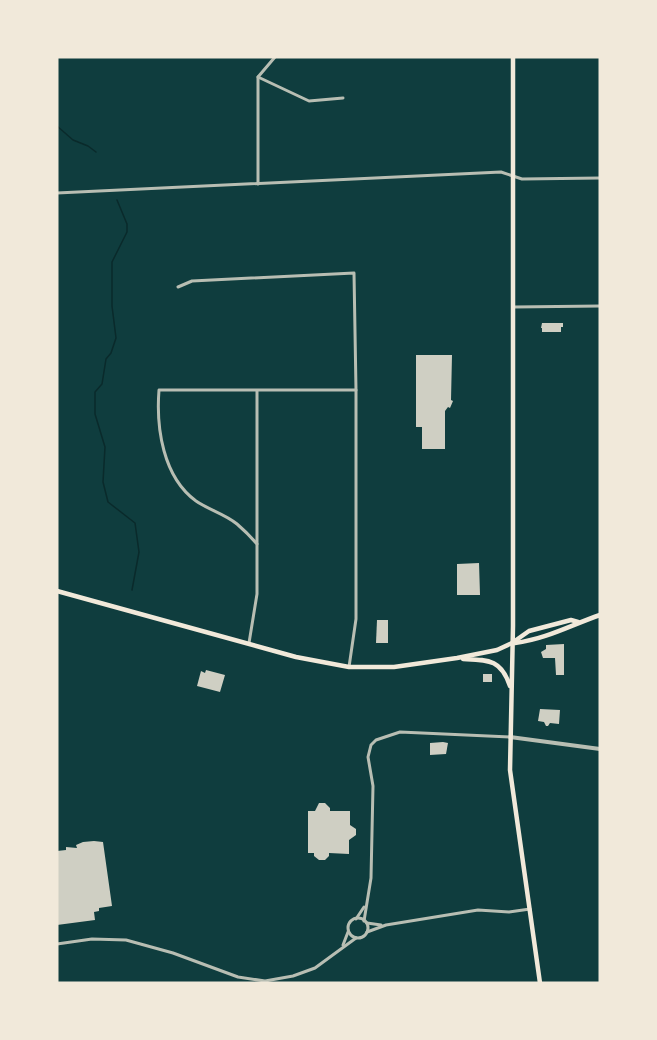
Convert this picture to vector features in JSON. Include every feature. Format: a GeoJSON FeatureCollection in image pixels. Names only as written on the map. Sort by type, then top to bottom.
{"type":"FeatureCollection","features":[{"type":"Feature","properties":{"kind":"main road"},"geometry":{"type":"LineString","coordinates":[[513,57],[510,737],[513,801],[540,983]]}},
{"type":"Feature","properties":{"kind":"main road"},"geometry":{"type":"LineString","coordinates":[[57,591],[317,663],[349,668],[396,667],[497,650],[529,632],[571,620],[578,622]]}},
{"type":"Feature","properties":{"kind":"main road"},"geometry":{"type":"LineString","coordinates":[[512,643],[531,640],[572,627],[578,622],[600,615]]}},
{"type":"Feature","properties":{"kind":"main road"},"geometry":{"type":"LineString","coordinates":[[457,658],[495,663],[504,671],[511,690]]}},
{"type":"Feature","properties":{"kind":"street"},"geometry":{"type":"LineString","coordinates":[[258,184],[258,77],[275,57]]}},
{"type":"Feature","properties":{"kind":"street"},"geometry":{"type":"LineString","coordinates":[[258,77],[309,101],[343,98]]}},
{"type":"Feature","properties":{"kind":"street"},"geometry":{"type":"LineString","coordinates":[[57,193],[501,172],[522,179],[600,178]]}},
{"type":"Feature","properties":{"kind":"street"},"geometry":{"type":"LineString","coordinates":[[178,288],[192,281],[354,273],[356,618],[349,668]]}},
{"type":"Feature","properties":{"kind":"street"},"geometry":{"type":"LineString","coordinates":[[513,307],[600,306]]}},
{"type":"Feature","properties":{"kind":"street"},"geometry":{"type":"LineString","coordinates":[[257,544],[237,524],[197,502],[184,490],[171,472],[161,435],[159,390],[356,390]]}},
{"type":"Feature","properties":{"kind":"street"},"geometry":{"type":"LineString","coordinates":[[249,643],[257,594],[257,390]]}},
{"type":"Feature","properties":{"kind":"street"},"geometry":{"type":"LineString","coordinates":[[367,932],[365,922],[371,878],[372,807],[368,757],[369,748],[373,742],[400,732],[510,737],[600,750]]}},
{"type":"Feature","properties":{"kind":"street"},"geometry":{"type":"LineString","coordinates":[[343,947],[350,922],[356,919],[367,903]]}},
{"type":"Feature","properties":{"kind":"street"},"geometry":{"type":"LineString","coordinates":[[57,944],[92,939],[126,940],[171,952],[238,977],[265,981],[293,976],[315,968],[356,938],[363,937],[367,932],[386,925],[478,910],[509,912],[530,909]]}},
{"type":"Feature","properties":{"kind":"street"},"geometry":{"type":"LineString","coordinates":[[356,919],[386,925]]}},
{"type":"Feature","properties":{"kind":"street"},"geometry":{"type":"LineString","coordinates":[[348,930],[351,936],[356,938]]}},
{"type":"Feature","properties":{"kind":"building"},"geometry":{"type":"Polygon","coordinates":[[[542,323],[563,323],[563,327],[561,327],[561,332],[542,332],[542,323]]]}},
{"type":"Feature","properties":{"kind":"building"},"geometry":{"type":"Polygon","coordinates":[[[416,355],[452,355],[451,400],[453,401],[450,408],[448,407],[445,411],[445,449],[422,449],[422,427],[416,427],[416,355]]]}},
{"type":"Feature","properties":{"kind":"building"},"geometry":{"type":"Polygon","coordinates":[[[479,563],[480,595],[457,595],[457,564],[479,563]]]}},
{"type":"Feature","properties":{"kind":"building"},"geometry":{"type":"Polygon","coordinates":[[[377,620],[388,620],[388,643],[376,643],[377,620]]]}},
{"type":"Feature","properties":{"kind":"building"},"geometry":{"type":"Polygon","coordinates":[[[564,644],[564,675],[556,675],[555,658],[543,658],[541,652],[546,649],[546,645],[564,644]]]}},
{"type":"Feature","properties":{"kind":"building"},"geometry":{"type":"Polygon","coordinates":[[[206,670],[225,675],[220,692],[197,686],[201,671],[205,673],[206,670]]]}},
{"type":"Feature","properties":{"kind":"building"},"geometry":{"type":"Polygon","coordinates":[[[483,674],[492,674],[492,682],[483,682],[483,674]]]}},
{"type":"Feature","properties":{"kind":"building"},"geometry":{"type":"Polygon","coordinates":[[[540,709],[560,710],[559,724],[550,723],[546,726],[544,722],[538,721],[540,709]]]}},
{"type":"Feature","properties":{"kind":"building"},"geometry":{"type":"Polygon","coordinates":[[[430,743],[448,743],[446,754],[430,755],[430,743]]]}},
{"type":"Feature","properties":{"kind":"building"},"geometry":{"type":"Polygon","coordinates":[[[319,803],[325,803],[330,811],[350,811],[350,825],[356,829],[356,835],[349,840],[349,854],[329,853],[325,860],[319,860],[314,853],[308,853],[308,811],[315,811],[319,803]]]}},
{"type":"Feature","properties":{"kind":"building"},"geometry":{"type":"Polygon","coordinates":[[[83,842],[103,842],[112,906],[99,908],[99,911],[94,912],[95,920],[57,925],[57,851],[66,850],[66,847],[77,848],[76,845],[83,842]]]}},
{"type":"Feature","properties":{"kind":"waterway"},"geometry":{"type":"LineString","coordinates":[[57,126],[73,140],[96,152]]}},
{"type":"Feature","properties":{"kind":"waterway"},"geometry":{"type":"LineString","coordinates":[[117,200],[127,224],[127,232],[112,262],[112,306],[116,338],[111,353],[106,359],[102,384],[95,392],[95,414],[105,447],[103,482],[108,502],[135,523],[139,552],[132,590]]}}]}
